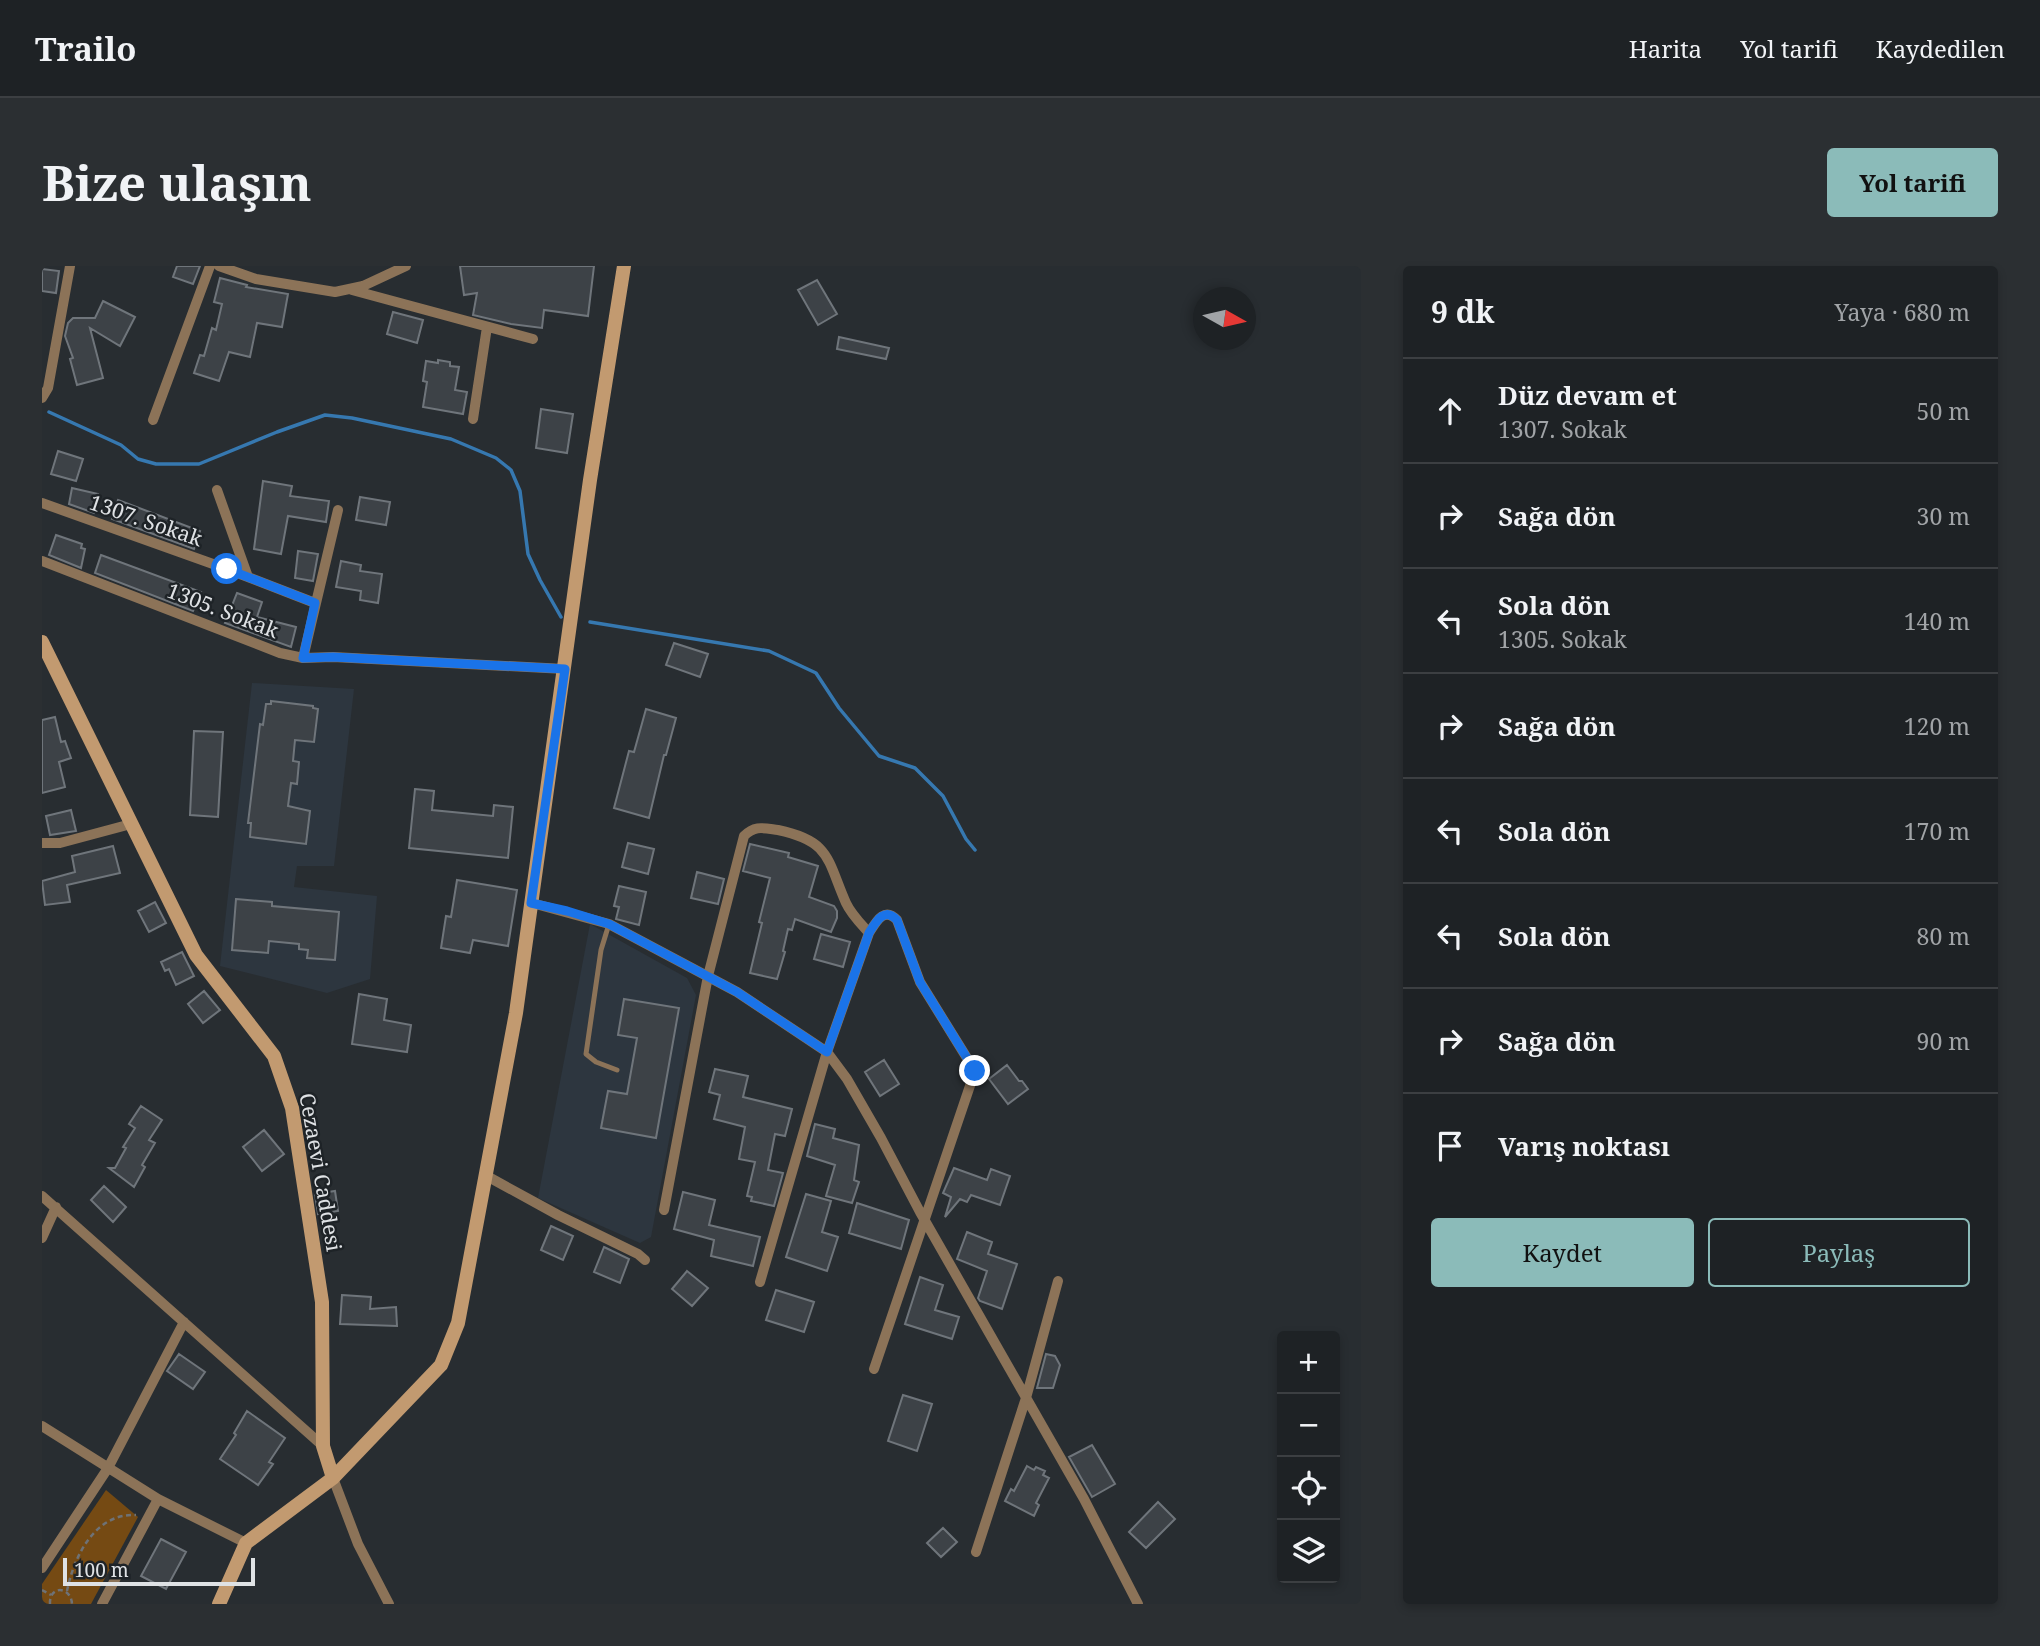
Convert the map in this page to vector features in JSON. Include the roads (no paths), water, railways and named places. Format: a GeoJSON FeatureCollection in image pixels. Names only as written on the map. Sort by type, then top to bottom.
{"type":"FeatureCollection","features":[{"type":"Feature","properties":{"kind":"street"},"geometry":{"type":"LineString","coordinates":[[42,398],[48,388],[70,266]]}},
{"type":"Feature","properties":{"kind":"street"},"geometry":{"type":"LineString","coordinates":[[153,420],[209,266]]}},
{"type":"Feature","properties":{"kind":"street"},"geometry":{"type":"LineString","coordinates":[[219,266],[256,279],[335,292],[363,286],[406,266]]}},
{"type":"Feature","properties":{"kind":"street"},"geometry":{"type":"LineString","coordinates":[[219,1604],[246,1543],[334,1478],[441,1365],[458,1323],[516,1013],[590,480],[624,266]]}},
{"type":"Feature","properties":{"kind":"street"},"geometry":{"type":"LineString","coordinates":[[349,289],[533,340]]}},
{"type":"Feature","properties":{"kind":"street"},"geometry":{"type":"LineString","coordinates":[[473,419],[487,327]]}},
{"type":"Feature","properties":{"kind":"street"},"geometry":{"type":"LineString","coordinates":[[217,490],[248,577]]}},
{"type":"Feature","properties":{"kind":"street","name":"1307. Sokak"},"geometry":{"type":"LineString","coordinates":[[42,503],[315,603]]}},
{"type":"Feature","properties":{"kind":"street"},"geometry":{"type":"LineString","coordinates":[[303,658],[338,510]]}},
{"type":"Feature","properties":{"kind":"street","name":"1305. Sokak"},"geometry":{"type":"LineString","coordinates":[[42,561],[280,653],[303,658],[333,657],[565,669]]}},
{"type":"Feature","properties":{"kind":"street","name":"Cezaevi Caddesi"},"geometry":{"type":"LineString","coordinates":[[42,642],[196,955],[274,1056],[292,1108],[322,1302],[323,1446],[334,1478]]}},
{"type":"Feature","properties":{"kind":"street"},"geometry":{"type":"LineString","coordinates":[[42,843],[60,843],[131,824]]}},
{"type":"Feature","properties":{"kind":"street"},"geometry":{"type":"LineString","coordinates":[[664,1210],[708,976],[744,836],[750,829],[759,827],[794,834],[817,844],[831,862],[847,906],[869,933]]}},
{"type":"Feature","properties":{"kind":"street"},"geometry":{"type":"LineString","coordinates":[[531,903],[609,924],[737,992],[827,1052],[847,1079],[1084,1499],[1138,1604]]}},
{"type":"Feature","properties":{"kind":"street"},"geometry":{"type":"LineString","coordinates":[[760,1282],[827,1052],[869,933],[878,917],[892,915],[897,920],[920,982],[975,1071],[874,1369]]}},
{"type":"Feature","properties":{"kind":"street"},"geometry":{"type":"LineString","coordinates":[[485,1175],[645,1260]]}},
{"type":"Feature","properties":{"kind":"street"},"geometry":{"type":"LineString","coordinates":[[42,1196],[323,1446]]}},
{"type":"Feature","properties":{"kind":"street"},"geometry":{"type":"LineString","coordinates":[[42,1238],[56,1207]]}},
{"type":"Feature","properties":{"kind":"street"},"geometry":{"type":"LineString","coordinates":[[976,1552],[1026,1398],[1058,1281]]}},
{"type":"Feature","properties":{"kind":"street"},"geometry":{"type":"LineString","coordinates":[[42,1568],[108,1468],[184,1322]]}},
{"type":"Feature","properties":{"kind":"street"},"geometry":{"type":"LineString","coordinates":[[42,1426],[158,1499],[246,1543]]}},
{"type":"Feature","properties":{"kind":"street"},"geometry":{"type":"LineString","coordinates":[[334,1478],[358,1544],[389,1604]]}},
{"type":"Feature","properties":{"kind":"street"},"geometry":{"type":"LineString","coordinates":[[102,1604],[158,1499]]}},
{"type":"Feature","properties":{"kind":"lane"},"geometry":{"type":"LineString","coordinates":[[609,924],[601,950],[586,1054],[596,1062],[617,1070]]}},
{"type":"Feature","properties":{"kind":"waterway"},"geometry":{"type":"LineString","coordinates":[[49,412],[121,445],[138,459],[156,464],[199,464],[325,415],[352,418],[451,439],[496,458],[511,470],[520,491],[528,554],[561,617]]}},
{"type":"Feature","properties":{"kind":"waterway"},"geometry":{"type":"LineString","coordinates":[[590,622],[769,651],[816,673],[839,708],[879,756],[915,768],[943,796],[966,839],[975,850]]}}]}
